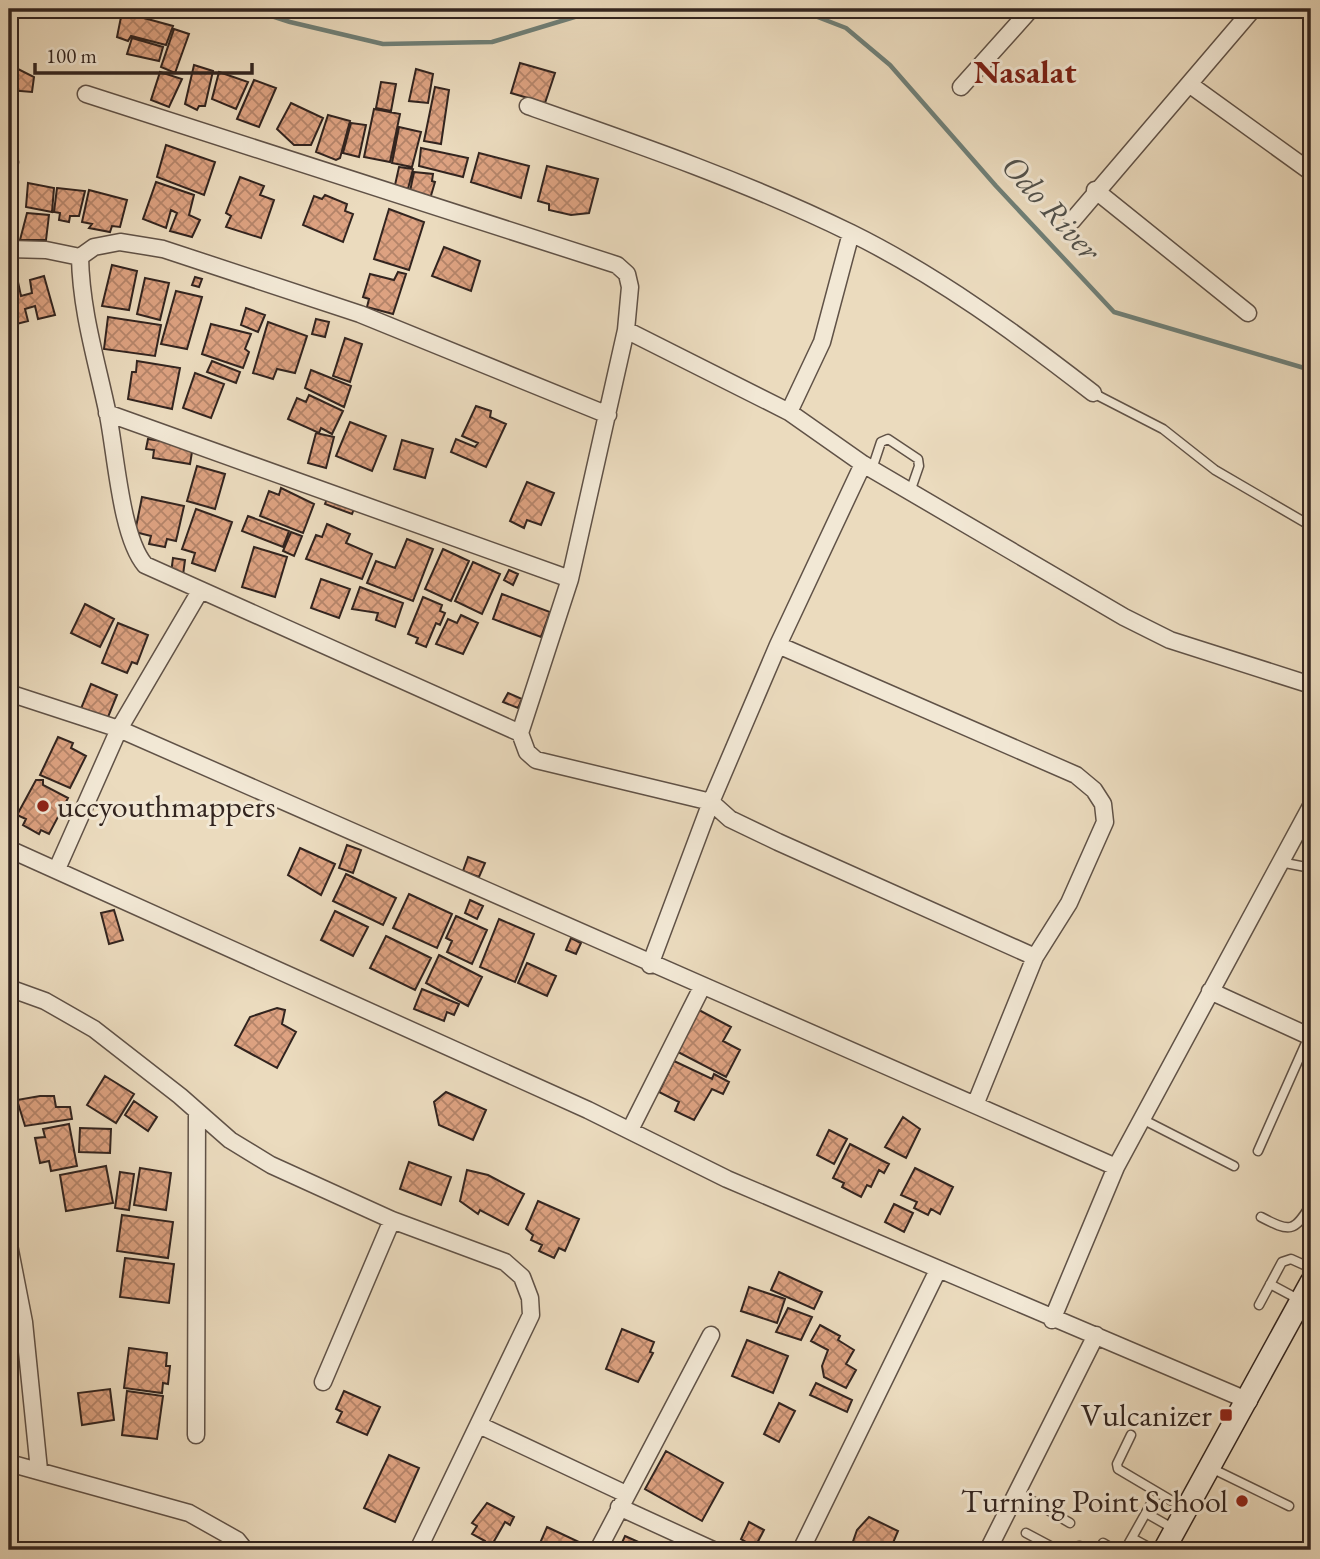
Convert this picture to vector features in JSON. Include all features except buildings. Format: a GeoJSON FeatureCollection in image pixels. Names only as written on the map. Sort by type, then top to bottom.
{"type":"FeatureCollection","features":[{"type":"Feature","properties":{"kind":"street"},"geometry":{"type":"LineString","coordinates":[[961,87],[1031,9]]}},
{"type":"Feature","properties":{"kind":"street"},"geometry":{"type":"LineString","coordinates":[[1072,221],[1253,9]]}},
{"type":"Feature","properties":{"kind":"street"},"geometry":{"type":"LineString","coordinates":[[1189,83],[1311,172]]}},
{"type":"Feature","properties":{"kind":"street"},"geometry":{"type":"LineString","coordinates":[[86,94],[617,265],[627,274],[630,287],[626,330],[570,579],[520,733],[527,752],[537,760],[711,802],[730,818],[778,842],[1035,957]]}},
{"type":"Feature","properties":{"kind":"street"},"geometry":{"type":"LineString","coordinates":[[528,106],[715,172],[786,201],[893,253],[1023,338],[1093,393]]}},
{"type":"Feature","properties":{"kind":"street"},"geometry":{"type":"LineString","coordinates":[[1096,190],[1248,313]]}},
{"type":"Feature","properties":{"kind":"street"},"geometry":{"type":"LineString","coordinates":[[789,412],[822,342],[851,233]]}},
{"type":"Feature","properties":{"kind":"street"},"geometry":{"type":"LineString","coordinates":[[9,249],[46,250],[80,257],[94,247],[120,242],[163,249],[360,314],[608,415]]}},
{"type":"Feature","properties":{"kind":"street"},"geometry":{"type":"LineString","coordinates":[[80,257],[81,298],[136,555],[145,565],[520,733]]}},
{"type":"Feature","properties":{"kind":"street"},"geometry":{"type":"LineString","coordinates":[[626,330],[789,412],[867,467],[1124,617],[1170,640],[1311,685]]}},
{"type":"Feature","properties":{"kind":"street"},"geometry":{"type":"LineString","coordinates":[[107,413],[570,579]]}},
{"type":"Feature","properties":{"kind":"street"},"geometry":{"type":"LineString","coordinates":[[650,965],[711,802],[778,645],[867,467]]}},
{"type":"Feature","properties":{"kind":"street"},"geometry":{"type":"LineString","coordinates":[[57,869],[119,729],[200,591]]}},
{"type":"Feature","properties":{"kind":"street"},"geometry":{"type":"LineString","coordinates":[[778,645],[1076,775],[1094,790],[1103,804],[1105,822],[1069,903],[1035,957],[975,1105]]}},
{"type":"Feature","properties":{"kind":"street"},"geometry":{"type":"LineString","coordinates":[[9,694],[119,729],[650,965],[1116,1167]]}},
{"type":"Feature","properties":{"kind":"street"},"geometry":{"type":"LineString","coordinates":[[1052,1320],[1116,1167],[1311,806]]}},
{"type":"Feature","properties":{"kind":"street"},"geometry":{"type":"LineString","coordinates":[[9,849],[629,1130],[727,1180],[1248,1402]]}},
{"type":"Feature","properties":{"kind":"street"},"geometry":{"type":"LineString","coordinates":[[629,1130],[702,987]]}},
{"type":"Feature","properties":{"kind":"street"},"geometry":{"type":"LineString","coordinates":[[9,988],[45,1001],[94,1029],[229,1140],[271,1165],[392,1220],[505,1262],[522,1277],[530,1298],[531,1315],[418,1550]]}},
{"type":"Feature","properties":{"kind":"street"},"geometry":{"type":"LineString","coordinates":[[1210,991],[1310,1036]]}},
{"type":"Feature","properties":{"kind":"street"},"geometry":{"type":"LineString","coordinates":[[196,1435],[197,1111]]}},
{"type":"Feature","properties":{"kind":"street"},"geometry":{"type":"LineString","coordinates":[[323,1382],[392,1220]]}},
{"type":"Feature","properties":{"kind":"street"},"geometry":{"type":"LineString","coordinates":[[9,1245],[24,1322],[39,1471]]}},
{"type":"Feature","properties":{"kind":"street"},"geometry":{"type":"LineString","coordinates":[[801,1550],[939,1270]]}},
{"type":"Feature","properties":{"kind":"street"},"geometry":{"type":"LineString","coordinates":[[1164,1550],[1307,1294]]}},
{"type":"Feature","properties":{"kind":"street"},"geometry":{"type":"LineString","coordinates":[[598,1550],[710,1335]]}},
{"type":"Feature","properties":{"kind":"street"},"geometry":{"type":"LineString","coordinates":[[988,1550],[1096,1335]]}},
{"type":"Feature","properties":{"kind":"street"},"geometry":{"type":"LineString","coordinates":[[479,1425],[713,1550]]}},
{"type":"Feature","properties":{"kind":"street"},"geometry":{"type":"LineString","coordinates":[[9,1463],[189,1513],[237,1540],[245,1550]]}},
{"type":"Feature","properties":{"kind":"lane"},"geometry":{"type":"LineString","coordinates":[[1093,393],[1163,429],[1214,470],[1311,526]]}},
{"type":"Feature","properties":{"kind":"lane"},"geometry":{"type":"LineString","coordinates":[[867,467],[881,442],[888,439],[918,459],[919,466],[910,492]]}},
{"type":"Feature","properties":{"kind":"lane"},"geometry":{"type":"LineString","coordinates":[[1280,862],[1311,868]]}},
{"type":"Feature","properties":{"kind":"lane"},"geometry":{"type":"LineString","coordinates":[[1258,1151],[1310,1036]]}},
{"type":"Feature","properties":{"kind":"lane"},"geometry":{"type":"LineString","coordinates":[[1142,1119],[1234,1166]]}},
{"type":"Feature","properties":{"kind":"lane"},"geometry":{"type":"LineString","coordinates":[[1261,1217],[1284,1229],[1292,1228],[1300,1224],[1311,1204]]}},
{"type":"Feature","properties":{"kind":"lane"},"geometry":{"type":"LineString","coordinates":[[1259,1305],[1286,1259],[1311,1268]]}},
{"type":"Feature","properties":{"kind":"lane"},"geometry":{"type":"LineString","coordinates":[[1270,1284],[1307,1294]]}},
{"type":"Feature","properties":{"kind":"lane"},"geometry":{"type":"LineString","coordinates":[[1131,1435],[1117,1464],[1122,1474],[1187,1510]]}},
{"type":"Feature","properties":{"kind":"lane"},"geometry":{"type":"LineString","coordinates":[[1211,1468],[1289,1506]]}},
{"type":"Feature","properties":{"kind":"lane"},"geometry":{"type":"LineString","coordinates":[[1018,1493],[1070,1522]]}},
{"type":"Feature","properties":{"kind":"lane"},"geometry":{"type":"LineString","coordinates":[[1125,1550],[1152,1502]]}},
{"type":"Feature","properties":{"kind":"lane"},"geometry":{"type":"LineString","coordinates":[[1146,1513],[1176,1530]]}},
{"type":"Feature","properties":{"kind":"lane"},"geometry":{"type":"LineString","coordinates":[[1027,1533],[1058,1550],[1080,1546],[1089,1550]]}},
{"type":"Feature","properties":{"kind":"lane"},"geometry":{"type":"LineString","coordinates":[[1132,1538],[1154,1550]]}},
{"type":"Feature","properties":{"kind":"lane"},"geometry":{"type":"LineString","coordinates":[[1103,1543],[1115,1550]]}},
{"type":"Feature","properties":{"kind":"waterway","name":"Odo River"},"geometry":{"type":"LineString","coordinates":[[250,9],[290,22],[383,44],[492,42],[601,9]]}},
{"type":"Feature","properties":{"kind":"waterway","name":"Odo River"},"geometry":{"type":"LineString","coordinates":[[797,9],[846,28],[890,65],[996,186],[1114,312],[1311,370]]}},
{"type":"Feature","properties":{"kind":"place","name":"uccyouthmappers"},"geometry":{"type":"Point","coordinates":[43,806]}},
{"type":"Feature","properties":{"kind":"place","name":"Vulcanizer"},"geometry":{"type":"Point","coordinates":[1226,1415]}},
{"type":"Feature","properties":{"kind":"place","name":"Turning Point School"},"geometry":{"type":"Point","coordinates":[1242,1501]}},
{"type":"Feature","properties":{"kind":"district","name":"Nasalat"},"geometry":{"type":"Point","coordinates":[1025,71]}}]}
